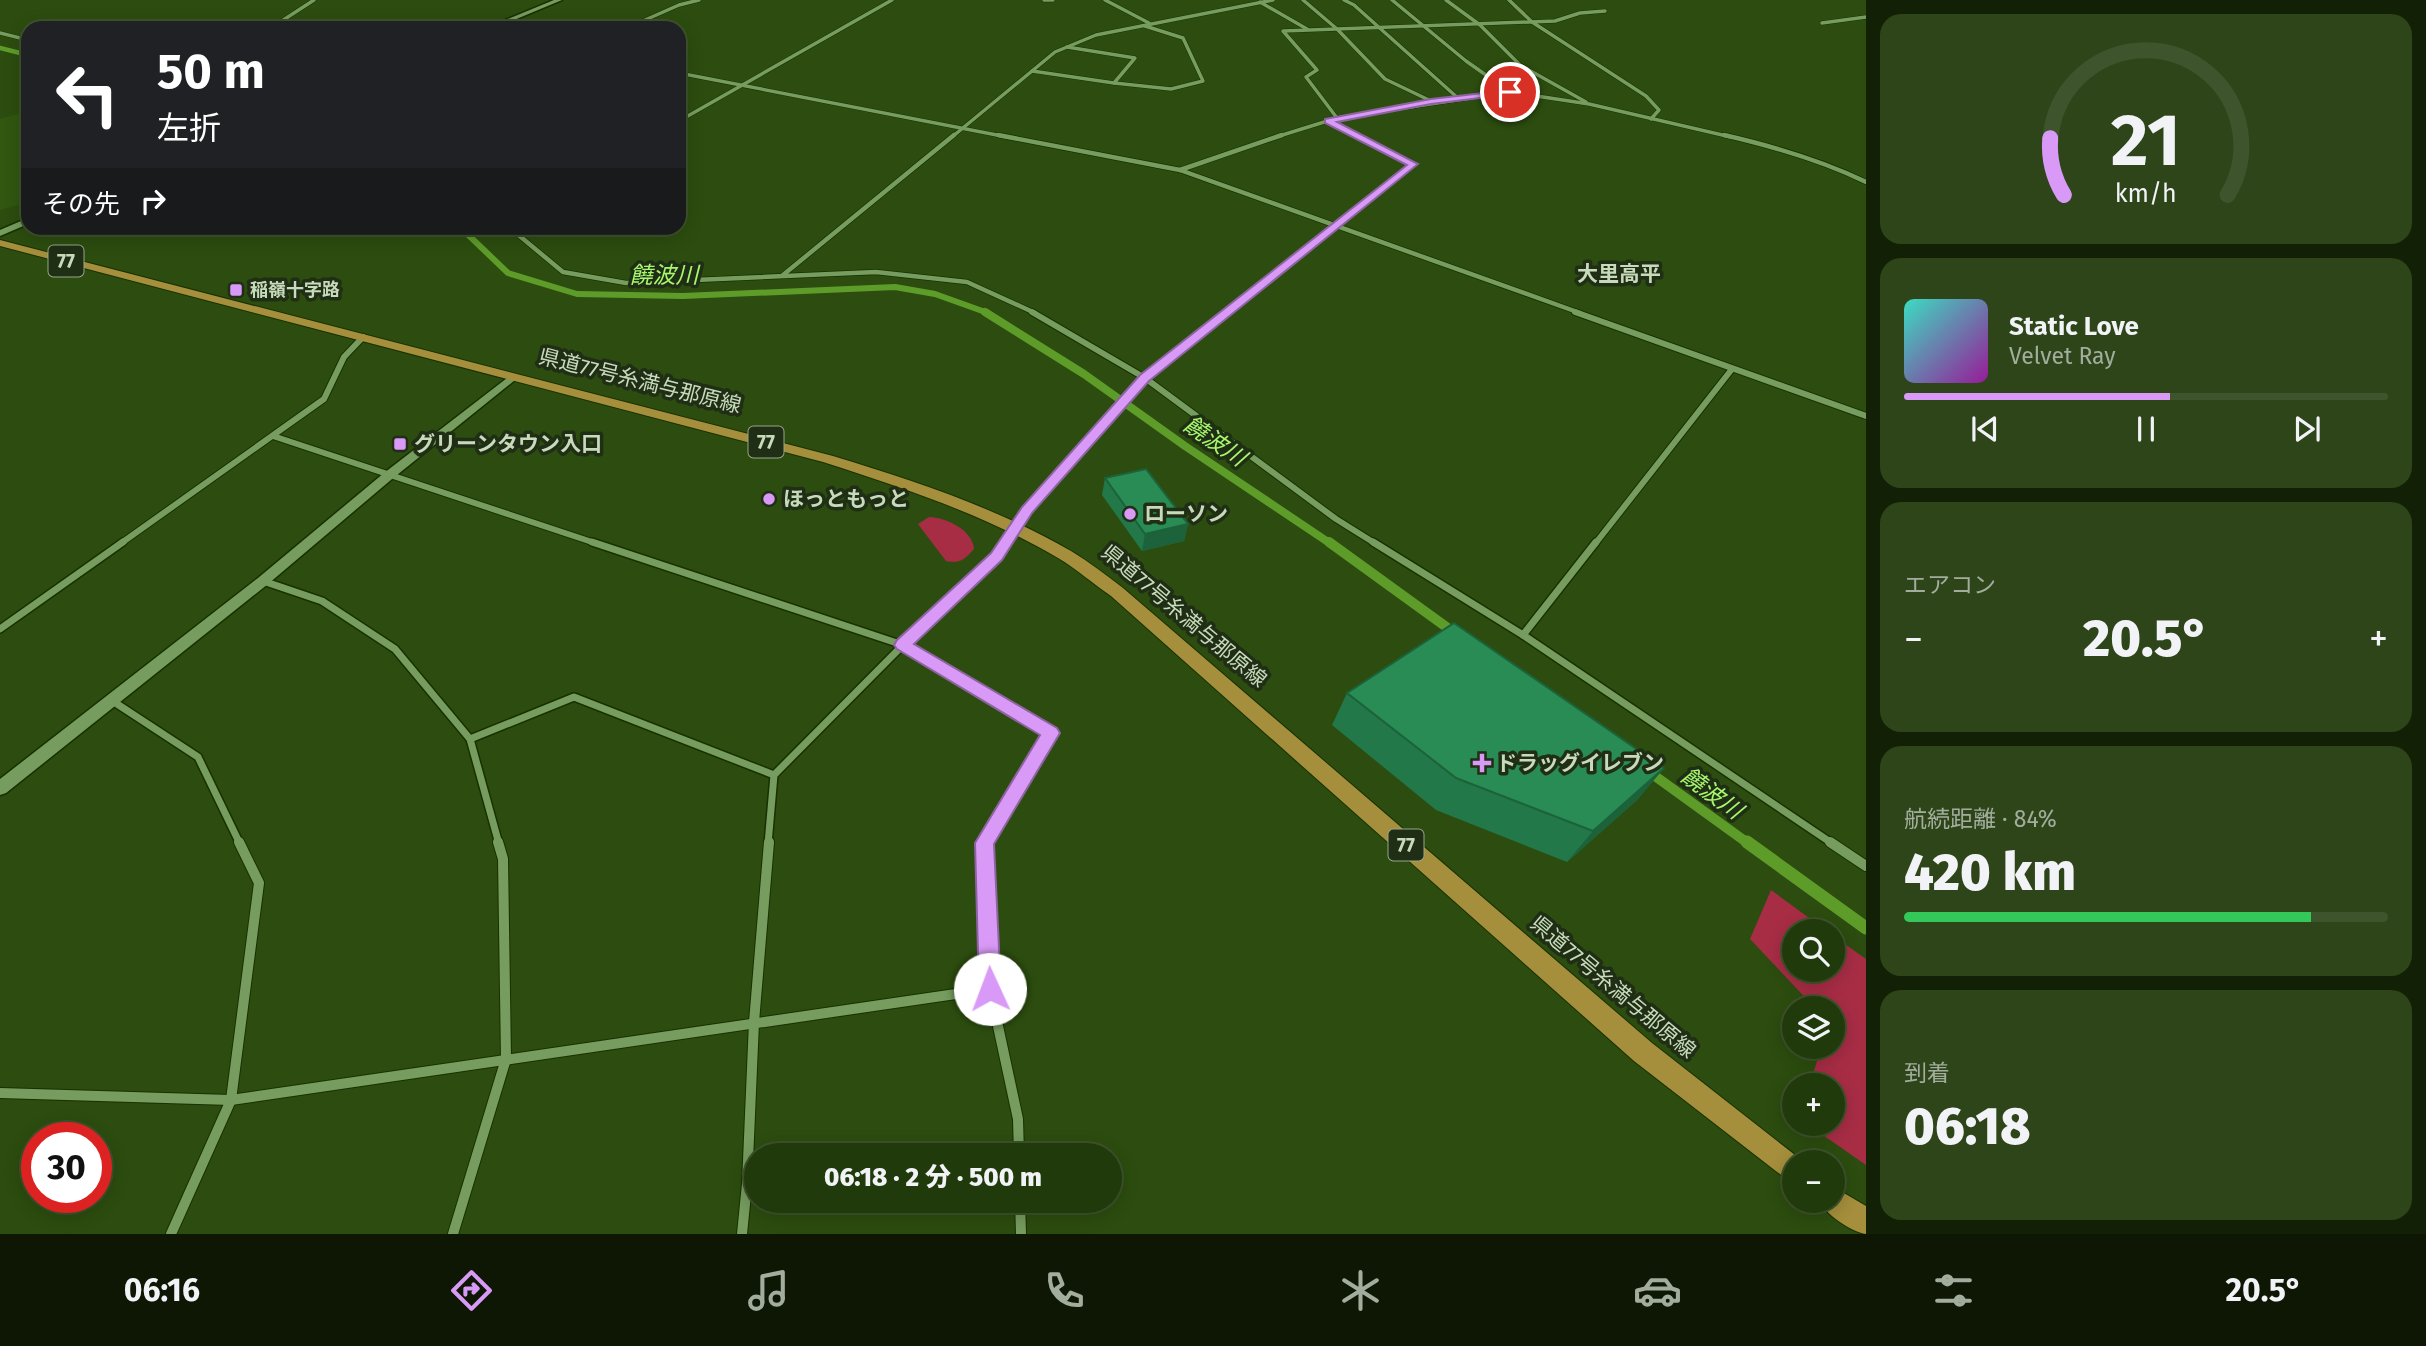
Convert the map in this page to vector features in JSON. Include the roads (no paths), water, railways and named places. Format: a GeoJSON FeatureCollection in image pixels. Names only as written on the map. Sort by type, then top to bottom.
{"type":"FeatureCollection","features":[{"type":"Feature","properties":{"kind":"main road","name":"県道77号糸満与那原線"},"geometry":{"type":"LineString","coordinates":[[0,243],[828,459],[942,497],[1014,528],[1068,557],[1118,592],[1633,1043],[1782,1160]]}},
{"type":"Feature","properties":{"kind":"main road"},"geometry":{"type":"LineString","coordinates":[[1845,1208],[1866,1222]]}},
{"type":"Feature","properties":{"kind":"street"},"geometry":{"type":"LineString","coordinates":[[282,21],[314,0]]}},
{"type":"Feature","properties":{"kind":"street"},"geometry":{"type":"LineString","coordinates":[[506,21],[559,0]]}},
{"type":"Feature","properties":{"kind":"street"},"geometry":{"type":"LineString","coordinates":[[643,21],[679,5],[699,0]]}},
{"type":"Feature","properties":{"kind":"street"},"geometry":{"type":"LineString","coordinates":[[686,117],[892,0]]}},
{"type":"Feature","properties":{"kind":"street"},"geometry":{"type":"LineString","coordinates":[[1044,0],[1053,0]]}},
{"type":"Feature","properties":{"kind":"street"},"geometry":{"type":"LineString","coordinates":[[1105,0],[1149,23]]}},
{"type":"Feature","properties":{"kind":"street"},"geometry":{"type":"LineString","coordinates":[[782,276],[1055,52],[1096,35],[1273,0]]}},
{"type":"Feature","properties":{"kind":"street"},"geometry":{"type":"LineString","coordinates":[[1303,0],[1385,79],[1431,102]]}},
{"type":"Feature","properties":{"kind":"street"},"geometry":{"type":"LineString","coordinates":[[1344,0],[1459,99]]}},
{"type":"Feature","properties":{"kind":"street"},"geometry":{"type":"LineString","coordinates":[[1392,0],[1466,61],[1510,92]]}},
{"type":"Feature","properties":{"kind":"street"},"geometry":{"type":"LineString","coordinates":[[1446,0],[1480,24],[1520,65],[1589,104]]}},
{"type":"Feature","properties":{"kind":"street"},"geometry":{"type":"LineString","coordinates":[[1509,0],[1532,22],[1646,96],[1659,110],[1651,119]]}},
{"type":"Feature","properties":{"kind":"street"},"geometry":{"type":"LineString","coordinates":[[1261,2],[1308,29]]}},
{"type":"Feature","properties":{"kind":"street"},"geometry":{"type":"LineString","coordinates":[[1338,118],[1306,77],[1317,70],[1283,31],[1555,21],[1580,13],[1605,11]]}},
{"type":"Feature","properties":{"kind":"street"},"geometry":{"type":"LineString","coordinates":[[1822,23],[1866,18]]}},
{"type":"Feature","properties":{"kind":"street"},"geometry":{"type":"LineString","coordinates":[[1032,71],[1159,90],[1196,85],[1203,81],[1182,38],[1142,25]]}},
{"type":"Feature","properties":{"kind":"street"},"geometry":{"type":"LineString","coordinates":[[0,33],[21,38]]}},
{"type":"Feature","properties":{"kind":"street"},"geometry":{"type":"LineString","coordinates":[[1067,47],[1135,58],[1114,83]]}},
{"type":"Feature","properties":{"kind":"street"},"geometry":{"type":"LineString","coordinates":[[686,74],[1180,170],[1334,228],[1866,416]]}},
{"type":"Feature","properties":{"kind":"street"},"geometry":{"type":"LineString","coordinates":[[1180,170],[1252,144],[1338,118],[1510,92],[1589,104],[1755,142],[1841,170],[1866,182]]}},
{"type":"Feature","properties":{"kind":"street"},"geometry":{"type":"LineString","coordinates":[[742,1234],[747,1184],[754,1022],[774,775],[903,645],[997,556],[1014,528],[1145,378],[1414,164],[1328,121]]}},
{"type":"Feature","properties":{"kind":"street"},"geometry":{"type":"LineString","coordinates":[[0,233],[21,224]]}},
{"type":"Feature","properties":{"kind":"street"},"geometry":{"type":"LineString","coordinates":[[518,235],[563,272],[626,283],[876,272],[967,282],[1024,307],[1145,378],[1336,519],[1523,635],[1866,866]]}},
{"type":"Feature","properties":{"kind":"street"},"geometry":{"type":"LineString","coordinates":[[0,629],[324,399],[344,357],[363,337]]}},
{"type":"Feature","properties":{"kind":"street"},"geometry":{"type":"LineString","coordinates":[[1523,635],[1732,369]]}},
{"type":"Feature","properties":{"kind":"street"},"geometry":{"type":"LineString","coordinates":[[0,788],[262,581],[511,378]]}},
{"type":"Feature","properties":{"kind":"street"},"geometry":{"type":"LineString","coordinates":[[273,436],[903,645],[1051,733],[984,843],[990,989],[1018,1119],[1019,1143]]}},
{"type":"Feature","properties":{"kind":"street"},"geometry":{"type":"LineString","coordinates":[[262,581],[322,601],[395,649],[470,738],[503,859],[506,1059],[453,1234]]}},
{"type":"Feature","properties":{"kind":"street"},"geometry":{"type":"LineString","coordinates":[[470,738],[574,696],[774,775]]}},
{"type":"Feature","properties":{"kind":"street"},"geometry":{"type":"LineString","coordinates":[[110,699],[198,757],[259,883],[231,1100],[171,1234]]}},
{"type":"Feature","properties":{"kind":"street"},"geometry":{"type":"LineString","coordinates":[[0,1093],[231,1100],[990,989]]}},
{"type":"Feature","properties":{"kind":"street"},"geometry":{"type":"LineString","coordinates":[[1020,1213],[1021,1234]]}},
{"type":"Feature","properties":{"kind":"waterway","name":"饒波川"},"geometry":{"type":"LineString","coordinates":[[0,48],[21,53]]}},
{"type":"Feature","properties":{"kind":"waterway","name":"饒波川"},"geometry":{"type":"LineString","coordinates":[[468,235],[508,273],[577,294],[683,296],[895,287],[935,294],[988,313]]}},
{"type":"Feature","properties":{"kind":"waterway","name":"饒波川"},"geometry":{"type":"LineString","coordinates":[[985,312],[1084,374],[1331,544]]}},
{"type":"Feature","properties":{"kind":"waterway","name":"饒波川"},"geometry":{"type":"LineString","coordinates":[[1329,542],[1456,634]]}},
{"type":"Feature","properties":{"kind":"waterway","name":"饒波川"},"geometry":{"type":"LineString","coordinates":[[1648,771],[1749,844]]}},
{"type":"Feature","properties":{"kind":"waterway","name":"饒波川"},"geometry":{"type":"LineString","coordinates":[[1747,842],[1866,928]]}},
{"type":"Feature","properties":{"kind":"place","name":"稲嶺十字路"},"geometry":{"type":"Point","coordinates":[236,290]}},
{"type":"Feature","properties":{"kind":"place","name":"グリーンタウン入口"},"geometry":{"type":"Point","coordinates":[400,444]}},
{"type":"Feature","properties":{"kind":"place","name":"ほっともっと"},"geometry":{"type":"Point","coordinates":[769,499]}},
{"type":"Feature","properties":{"kind":"place","name":"ローソン"},"geometry":{"type":"Point","coordinates":[1130,514]}},
{"type":"Feature","properties":{"kind":"place","name":"ドラッグイレブン"},"geometry":{"type":"Point","coordinates":[1482,763]}},
{"type":"Feature","properties":{"kind":"district","name":"大里高平"},"geometry":{"type":"Point","coordinates":[1619,274]}}]}
